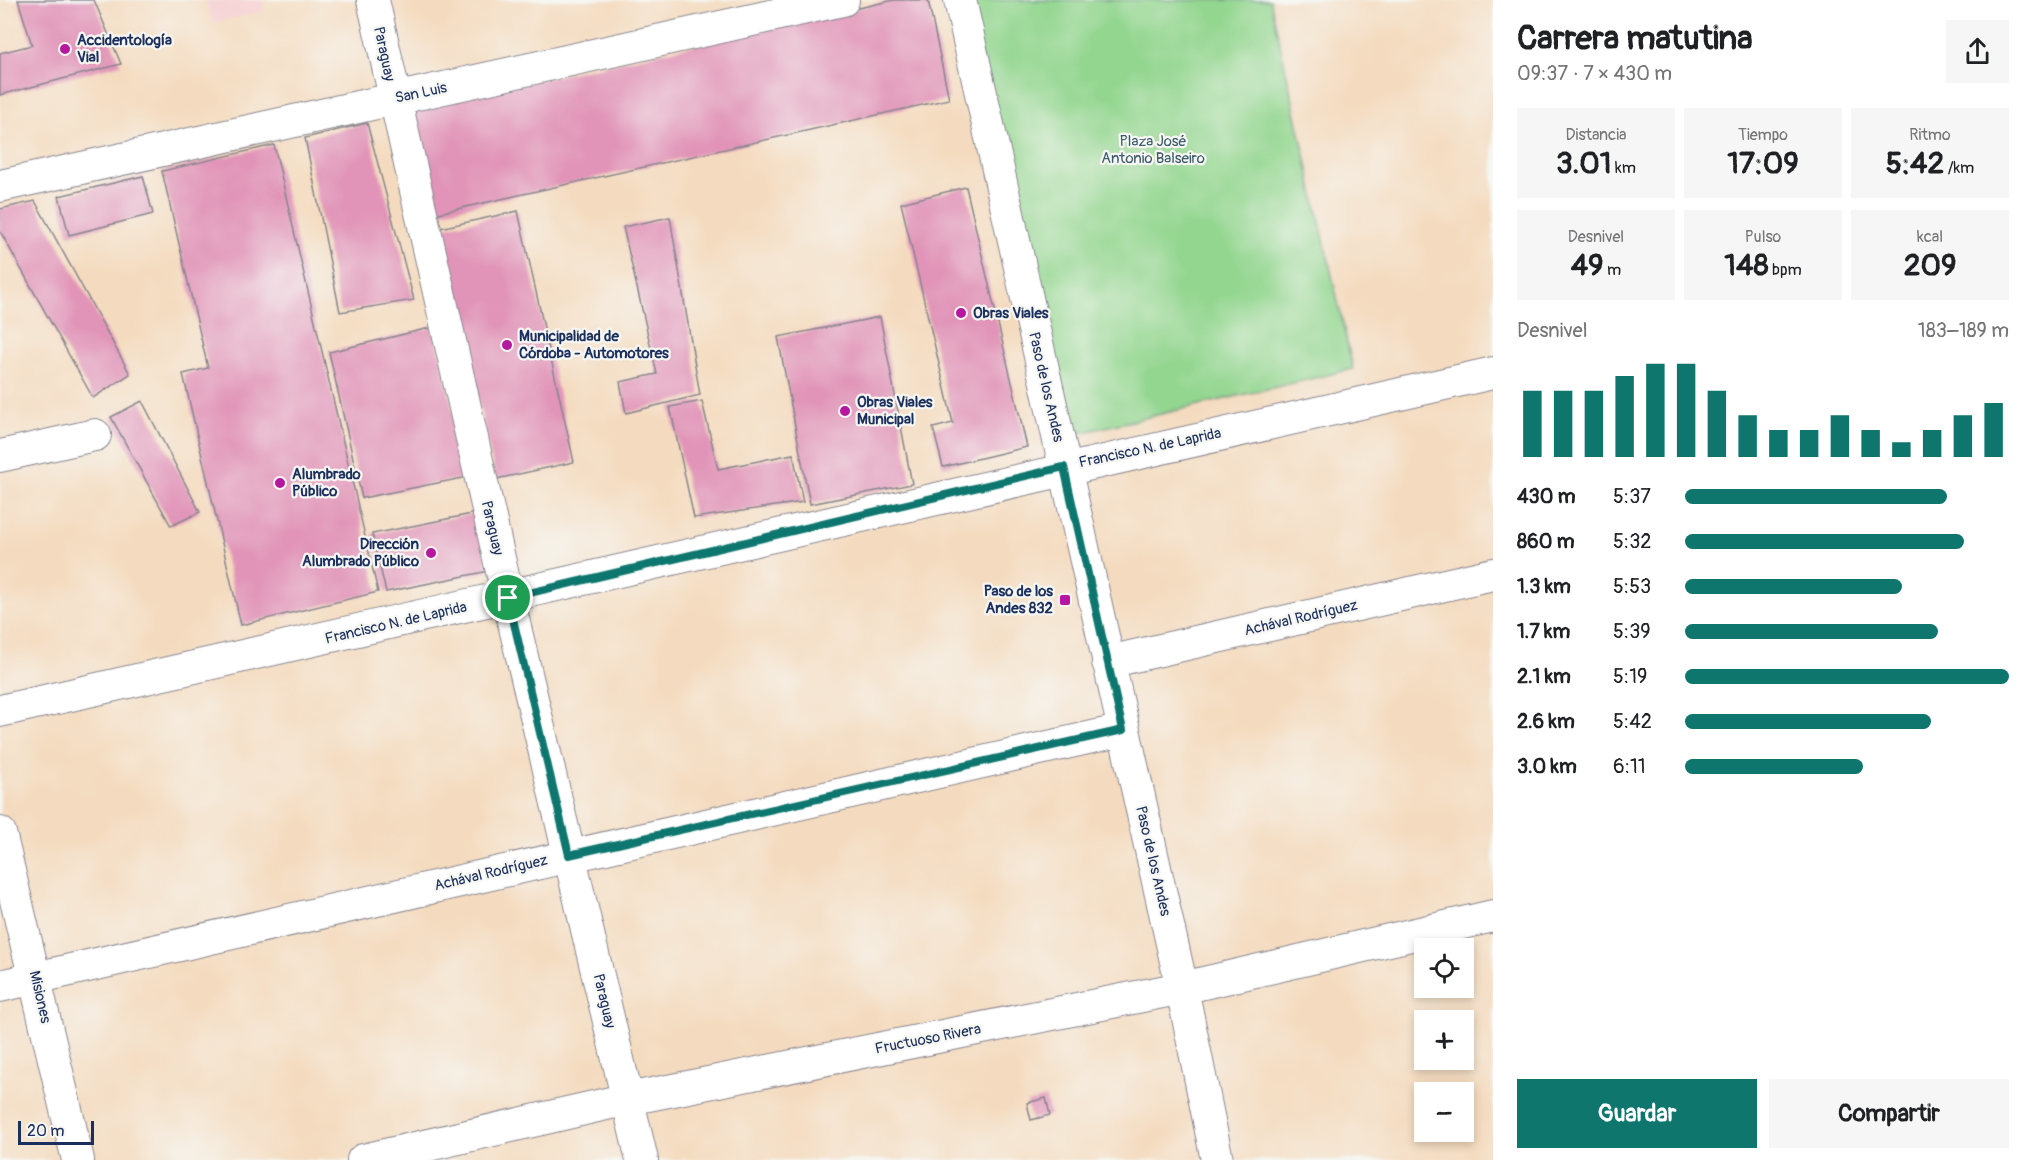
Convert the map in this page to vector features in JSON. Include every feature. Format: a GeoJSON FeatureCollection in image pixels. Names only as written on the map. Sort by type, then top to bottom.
{"type":"FeatureCollection","features":[{"type":"Feature","properties":{"kind":"street","name":"Paraguay"},"geometry":{"type":"LineString","coordinates":[[373,0],[393,99],[508,598],[642,1160]]}},
{"type":"Feature","properties":{"kind":"street","name":"San Luis"},"geometry":{"type":"LineString","coordinates":[[0,186],[843,0]]}},
{"type":"Feature","properties":{"kind":"street","name":"Paso de los Andes"},"geometry":{"type":"LineString","coordinates":[[960,0],[1182,988],[1217,1160]]}},
{"type":"Feature","properties":{"kind":"street","name":"Francisco N. de Laprida"},"geometry":{"type":"LineString","coordinates":[[0,711],[508,598],[1064,467],[1493,374]]}},
{"type":"Feature","properties":{"kind":"street"},"geometry":{"type":"LineString","coordinates":[[0,456],[95,435]]}},
{"type":"Feature","properties":{"kind":"street","name":"Achával Rodríguez"},"geometry":{"type":"LineString","coordinates":[[1108,662],[1493,574]]}},
{"type":"Feature","properties":{"kind":"street","name":"Achával Rodríguez"},"geometry":{"type":"LineString","coordinates":[[0,986],[1123,730]]}},
{"type":"Feature","properties":{"kind":"street","name":"Misiones"},"geometry":{"type":"LineString","coordinates":[[0,833],[78,1160]]}},
{"type":"Feature","properties":{"kind":"street","name":"Fructuoso Rivera"},"geometry":{"type":"LineString","coordinates":[[363,1160],[628,1100],[1182,988],[1493,916]]}},
{"type":"Feature","properties":{"kind":"shaded area"},"geometry":{"type":"Polygon","coordinates":[[[206,0],[262,0],[265,11],[212,23],[206,0]]]}},
{"type":"Feature","properties":{"kind":"green space","name":"Plaza José Antonio Balseiro"},"geometry":{"type":"Polygon","coordinates":[[[968,0],[1270,0],[1353,369],[1067,436],[968,0]]]}},
{"type":"Feature","properties":{"kind":"building","name":"Accidentología Vial"},"geometry":{"type":"Polygon","coordinates":[[[18,0],[94,0],[121,64],[0,95],[0,53],[32,45],[18,0]]]}},
{"type":"Feature","properties":{"kind":"building"},"geometry":{"type":"Polygon","coordinates":[[[894,0],[928,0],[949,99],[434,214],[411,109],[894,0]]]}},
{"type":"Feature","properties":{"kind":"building"},"geometry":{"type":"Polygon","coordinates":[[[367,123],[414,300],[340,312],[305,138],[367,123]]]}},
{"type":"Feature","properties":{"kind":"building","name":"Alumbrado Público"},"geometry":{"type":"Polygon","coordinates":[[[274,145],[378,592],[241,625],[183,374],[208,368],[162,171],[274,145]]]}},
{"type":"Feature","properties":{"kind":"building"},"geometry":{"type":"Polygon","coordinates":[[[143,176],[153,214],[69,235],[59,196],[143,176]]]}},
{"type":"Feature","properties":{"kind":"building","name":"Obras Viales"},"geometry":{"type":"Polygon","coordinates":[[[966,187],[1027,447],[943,467],[933,428],[953,423],[901,203],[966,187]]]}},
{"type":"Feature","properties":{"kind":"building"},"geometry":{"type":"Polygon","coordinates":[[[35,201],[130,374],[93,398],[0,231],[0,209],[35,201]]]}},
{"type":"Feature","properties":{"kind":"building","name":"Municipalidad de Córdoba - Automotores"},"geometry":{"type":"Polygon","coordinates":[[[518,211],[574,462],[496,479],[440,228],[518,211]]]}},
{"type":"Feature","properties":{"kind":"building"},"geometry":{"type":"Polygon","coordinates":[[[670,217],[700,395],[626,413],[620,382],[657,374],[623,227],[670,217]]]}},
{"type":"Feature","properties":{"kind":"building","name":"Obras Viales Municipal"},"geometry":{"type":"Polygon","coordinates":[[[880,317],[912,484],[810,504],[778,337],[880,317]]]}},
{"type":"Feature","properties":{"kind":"building"},"geometry":{"type":"Polygon","coordinates":[[[434,327],[468,477],[362,498],[329,352],[434,327]]]}},
{"type":"Feature","properties":{"kind":"building"},"geometry":{"type":"Polygon","coordinates":[[[142,401],[200,512],[171,526],[111,417],[142,401]]]}},
{"type":"Feature","properties":{"kind":"building"},"geometry":{"type":"Polygon","coordinates":[[[702,401],[718,469],[793,454],[803,502],[694,518],[670,407],[702,401]]]}},
{"type":"Feature","properties":{"kind":"building","name":"Dirección Alumbrado Público"},"geometry":{"type":"Polygon","coordinates":[[[477,513],[489,571],[386,592],[372,534],[477,513]]]}},
{"type":"Feature","properties":{"kind":"building"},"geometry":{"type":"Polygon","coordinates":[[[1046,1098],[1050,1115],[1031,1120],[1027,1103],[1046,1098]]]}},
{"type":"Feature","properties":{"kind":"place","name":"Accidentología Vial"},"geometry":{"type":"Point","coordinates":[65,49]}},
{"type":"Feature","properties":{"kind":"place","name":"Obras Viales"},"geometry":{"type":"Point","coordinates":[961,313]}},
{"type":"Feature","properties":{"kind":"place","name":"Municipalidad de Córdoba - Automotores"},"geometry":{"type":"Point","coordinates":[507,345]}},
{"type":"Feature","properties":{"kind":"place","name":"Obras Viales Municipal"},"geometry":{"type":"Point","coordinates":[845,411]}},
{"type":"Feature","properties":{"kind":"place","name":"Alumbrado Público"},"geometry":{"type":"Point","coordinates":[280,483]}},
{"type":"Feature","properties":{"kind":"place","name":"Dirección Alumbrado Público"},"geometry":{"type":"Point","coordinates":[431,553]}},
{"type":"Feature","properties":{"kind":"place","name":"Paso de los Andes 832"},"geometry":{"type":"Point","coordinates":[1065,600]}},
{"type":"Feature","properties":{"kind":"route"},"geometry":{"type":"LineString","coordinates":[[1064,467],[1123,730],[569,855],[508,598],[1064,467]]}}]}
